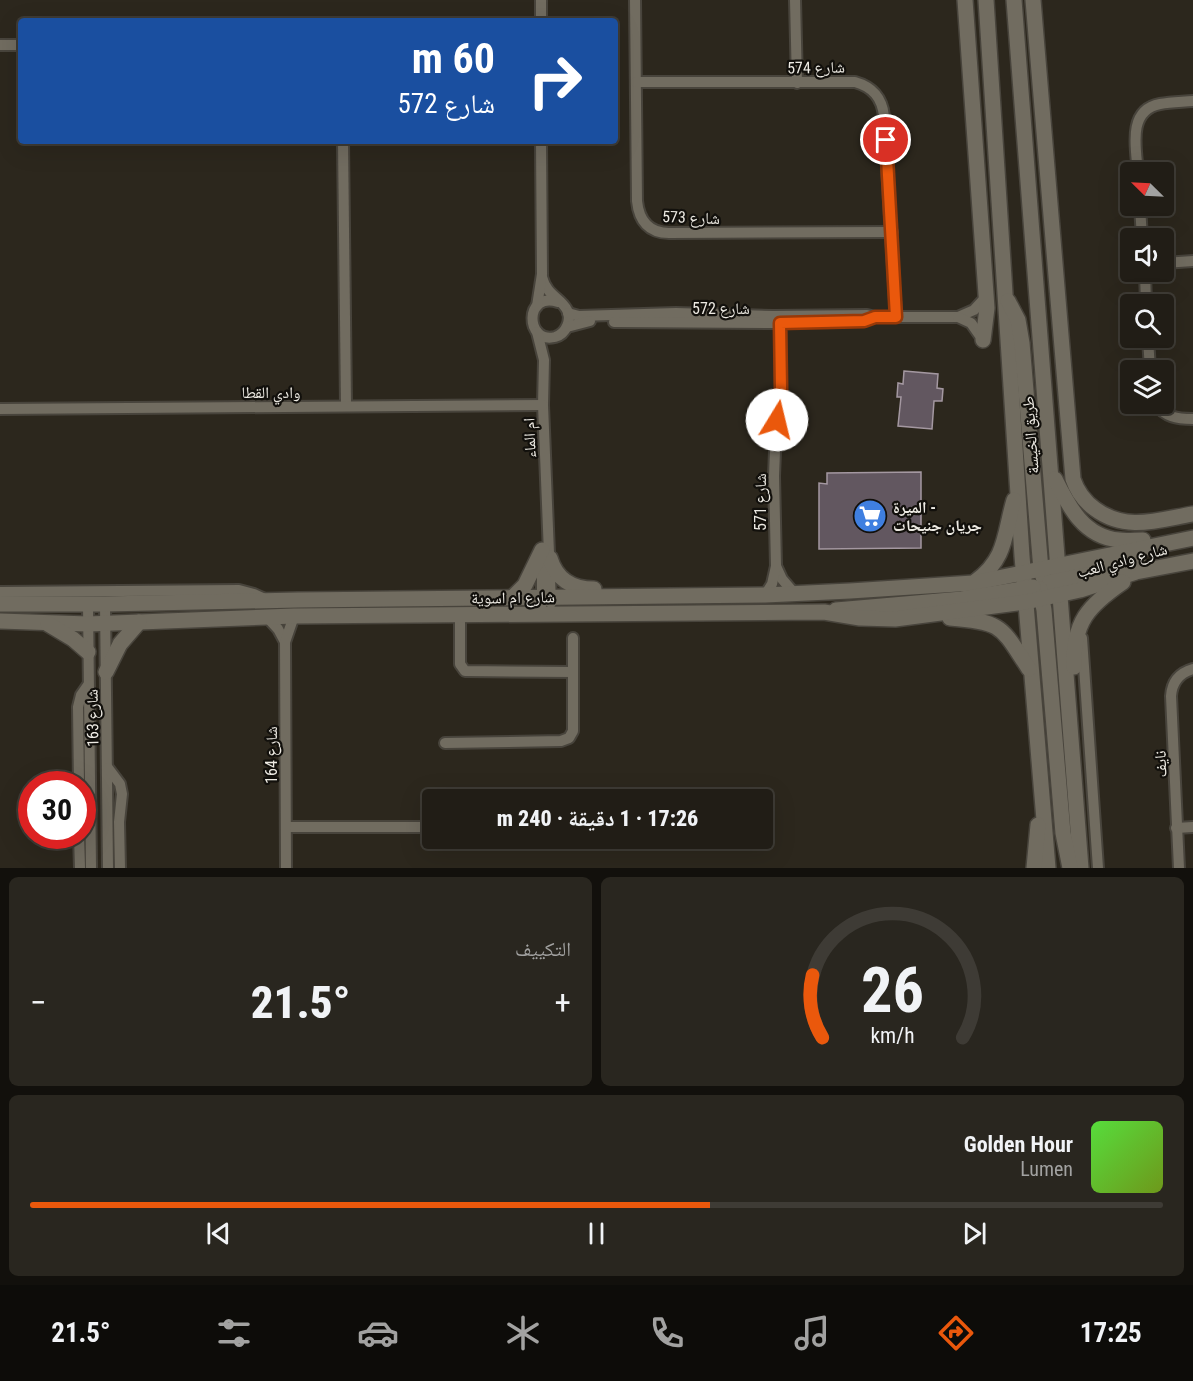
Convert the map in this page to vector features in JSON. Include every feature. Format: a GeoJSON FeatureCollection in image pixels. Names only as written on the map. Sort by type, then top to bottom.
{"type":"FeatureCollection","features":[{"type":"Feature","properties":{"kind":"street"},"geometry":{"type":"LineString","coordinates":[[541,0],[541,18]]}},
{"type":"Feature","properties":{"kind":"street","name":"شارع 573"},"geometry":{"type":"LineString","coordinates":[[635,0],[638,211],[641,219],[653,230],[669,233],[892,232]]}},
{"type":"Feature","properties":{"kind":"street"},"geometry":{"type":"LineString","coordinates":[[795,0],[796,83]]}},
{"type":"Feature","properties":{"kind":"street"},"geometry":{"type":"LineString","coordinates":[[965,0],[986,297],[986,324],[983,340]]}},
{"type":"Feature","properties":{"kind":"street","name":"طريق الخيسة"},"geometry":{"type":"LineString","coordinates":[[986,0],[1018,489],[1042,584],[1069,729],[1081,868]]}},
{"type":"Feature","properties":{"kind":"street","name":"طريق الخيسة"},"geometry":{"type":"LineString","coordinates":[[1014,0],[1051,471],[1042,584],[1031,672],[1048,868]]}},
{"type":"Feature","properties":{"kind":"street"},"geometry":{"type":"LineString","coordinates":[[1033,0],[1073,479],[1076,488],[1090,505],[1118,522],[1137,524],[1193,513]]}},
{"type":"Feature","properties":{"kind":"street"},"geometry":{"type":"LineString","coordinates":[[0,45],[18,45]]}},
{"type":"Feature","properties":{"kind":"street","name":"شارع 574"},"geometry":{"type":"LineString","coordinates":[[636,82],[855,82],[870,88],[881,101],[885,116],[896,317]]}},
{"type":"Feature","properties":{"kind":"street"},"geometry":{"type":"LineString","coordinates":[[1137,162],[1135,130],[1146,110],[1160,104],[1193,101]]}},
{"type":"Feature","properties":{"kind":"street"},"geometry":{"type":"LineString","coordinates":[[1023,109],[1047,171]]}},
{"type":"Feature","properties":{"kind":"street"},"geometry":{"type":"LineString","coordinates":[[343,144],[346,406]]}},
{"type":"Feature","properties":{"kind":"street"},"geometry":{"type":"LineString","coordinates":[[542,144],[542,274],[532,321],[537,332],[542,336],[555,337],[567,327],[568,314],[547,290],[542,274]]}},
{"type":"Feature","properties":{"kind":"street"},"geometry":{"type":"LineString","coordinates":[[1174,262],[1193,261]]}},
{"type":"Feature","properties":{"kind":"street"},"geometry":{"type":"LineString","coordinates":[[958,317],[974,310],[986,297]]}},
{"type":"Feature","properties":{"kind":"street"},"geometry":{"type":"LineString","coordinates":[[1005,298],[1015,312],[1022,344],[1063,833],[1070,868]]}},
{"type":"Feature","properties":{"kind":"street"},"geometry":{"type":"LineString","coordinates":[[537,306],[547,300],[558,302]]}},
{"type":"Feature","properties":{"kind":"street","name":"شارع 572"},"geometry":{"type":"LineString","coordinates":[[568,314],[577,316],[676,313],[776,320]]}},
{"type":"Feature","properties":{"kind":"street","name":"شارع 572"},"geometry":{"type":"LineString","coordinates":[[567,327],[591,321],[867,321],[875,317],[958,317]]}},
{"type":"Feature","properties":{"kind":"street"},"geometry":{"type":"LineString","coordinates":[[958,317],[971,323],[983,340]]}},
{"type":"Feature","properties":{"kind":"street","name":"شارع 571"},"geometry":{"type":"LineString","coordinates":[[765,595],[772,584],[776,566],[774,476],[777,401],[774,391],[776,320]]}},
{"type":"Feature","properties":{"kind":"street","name":"ام الماء"},"geometry":{"type":"LineString","coordinates":[[537,332],[544,360],[546,515],[543,531],[546,554],[547,614]]}},
{"type":"Feature","properties":{"kind":"street","name":"ام الماء"},"geometry":{"type":"LineString","coordinates":[[544,360],[555,337]]}},
{"type":"Feature","properties":{"kind":"street"},"geometry":{"type":"LineString","coordinates":[[1048,434],[1065,394]]}},
{"type":"Feature","properties":{"kind":"street","name":"وادي القطا"},"geometry":{"type":"LineString","coordinates":[[0,409],[543,405]]}},
{"type":"Feature","properties":{"kind":"street"},"geometry":{"type":"LineString","coordinates":[[1168,414],[1179,419],[1193,419]]}},
{"type":"Feature","properties":{"kind":"street"},"geometry":{"type":"LineString","coordinates":[[1051,471],[1075,515],[1096,533],[1120,540],[1170,541]]}},
{"type":"Feature","properties":{"kind":"street"},"geometry":{"type":"LineString","coordinates":[[973,583],[988,572],[999,556],[1006,539],[1018,489]]}},
{"type":"Feature","properties":{"kind":"street","name":"شارع وادي العب"},"geometry":{"type":"LineString","coordinates":[[1042,584],[1170,541],[1193,538]]}},
{"type":"Feature","properties":{"kind":"street"},"geometry":{"type":"LineString","coordinates":[[824,612],[851,607],[962,599],[1193,551]]}},
{"type":"Feature","properties":{"kind":"street"},"geometry":{"type":"LineString","coordinates":[[513,597],[525,585],[546,554],[560,576],[571,585],[629,596]]}},
{"type":"Feature","properties":{"kind":"street","name":"شارع وادي العب"},"geometry":{"type":"LineString","coordinates":[[1042,584],[1136,572],[1193,561]]}},
{"type":"Feature","properties":{"kind":"street"},"geometry":{"type":"LineString","coordinates":[[776,566],[782,579],[794,593]]}},
{"type":"Feature","properties":{"kind":"street"},"geometry":{"type":"LineString","coordinates":[[1069,729],[1074,705],[1073,649],[1076,633],[1082,620],[1101,597],[1136,572]]}},
{"type":"Feature","properties":{"kind":"street","name":"شارع ام اسوية"},"geometry":{"type":"LineString","coordinates":[[0,604],[765,595],[973,583],[1042,584]]}},
{"type":"Feature","properties":{"kind":"street","name":"شارع ام اسوية"},"geometry":{"type":"LineString","coordinates":[[0,621],[105,624],[294,616],[824,612],[878,619],[932,615],[1042,584]]}},
{"type":"Feature","properties":{"kind":"street"},"geometry":{"type":"LineString","coordinates":[[0,592],[239,590],[268,601]]}},
{"type":"Feature","properties":{"kind":"street","name":"شارع 163"},"geometry":{"type":"LineString","coordinates":[[88,604],[91,868]]}},
{"type":"Feature","properties":{"kind":"street","name":"شارع 163"},"geometry":{"type":"LineString","coordinates":[[105,604],[108,868]]}},
{"type":"Feature","properties":{"kind":"street"},"geometry":{"type":"LineString","coordinates":[[932,615],[992,624],[1008,636],[1031,672]]}},
{"type":"Feature","properties":{"kind":"street","name":"شارع 164"},"geometry":{"type":"LineString","coordinates":[[286,868],[285,642],[294,616]]}},
{"type":"Feature","properties":{"kind":"street"},"geometry":{"type":"LineString","coordinates":[[457,616],[456,638],[459,645],[460,666],[467,671],[573,672]]}},
{"type":"Feature","properties":{"kind":"street"},"geometry":{"type":"LineString","coordinates":[[267,617],[278,629],[285,642]]}},
{"type":"Feature","properties":{"kind":"street"},"geometry":{"type":"LineString","coordinates":[[1082,620],[1098,868]]}},
{"type":"Feature","properties":{"kind":"street"},"geometry":{"type":"LineString","coordinates":[[106,672],[120,644],[139,622]]}},
{"type":"Feature","properties":{"kind":"street"},"geometry":{"type":"LineString","coordinates":[[45,623],[64,633],[88,652]]}},
{"type":"Feature","properties":{"kind":"street"},"geometry":{"type":"LineString","coordinates":[[445,743],[567,740],[573,731],[573,638]]}},
{"type":"Feature","properties":{"kind":"street","name":"نايف"},"geometry":{"type":"LineString","coordinates":[[1179,868],[1172,689],[1178,677],[1193,669]]}},
{"type":"Feature","properties":{"kind":"street"},"geometry":{"type":"LineString","coordinates":[[79,771],[78,707],[81,695],[88,685]]}},
{"type":"Feature","properties":{"kind":"street"},"geometry":{"type":"LineString","coordinates":[[108,768],[117,779],[122,794],[119,822],[120,868]]}},
{"type":"Feature","properties":{"kind":"street","name":"طريق الخيسة"},"geometry":{"type":"LineString","coordinates":[[1034,868],[1043,805]]}},
{"type":"Feature","properties":{"kind":"street"},"geometry":{"type":"LineString","coordinates":[[286,827],[422,827]]}},
{"type":"Feature","properties":{"kind":"street"},"geometry":{"type":"LineString","coordinates":[[1176,828],[1193,827]]}},
{"type":"Feature","properties":{"kind":"street"},"geometry":{"type":"LineString","coordinates":[[79,849],[80,868]]}},
{"type":"Feature","properties":{"kind":"building"},"geometry":{"type":"Polygon","coordinates":[[[904,371],[938,374],[937,388],[943,389],[942,401],[934,401],[932,429],[898,426],[901,397],[897,397],[898,383],[903,384],[904,371]]]}},
{"type":"Feature","properties":{"kind":"building","name":"الميرة - جريان جنيحات"},"geometry":{"type":"Polygon","coordinates":[[[921,472],[921,548],[819,549],[819,483],[827,484],[827,473],[921,472]]]}},
{"type":"Feature","properties":{"kind":"place","name":"الميرة - جريان جنيحات"},"geometry":{"type":"Point","coordinates":[870,516]}},
{"type":"Feature","properties":{"kind":"route"},"geometry":{"type":"LineString","coordinates":[[777,420],[777,401],[781,389],[780,323],[864,321],[875,317],[896,317],[886,140]]}}]}
